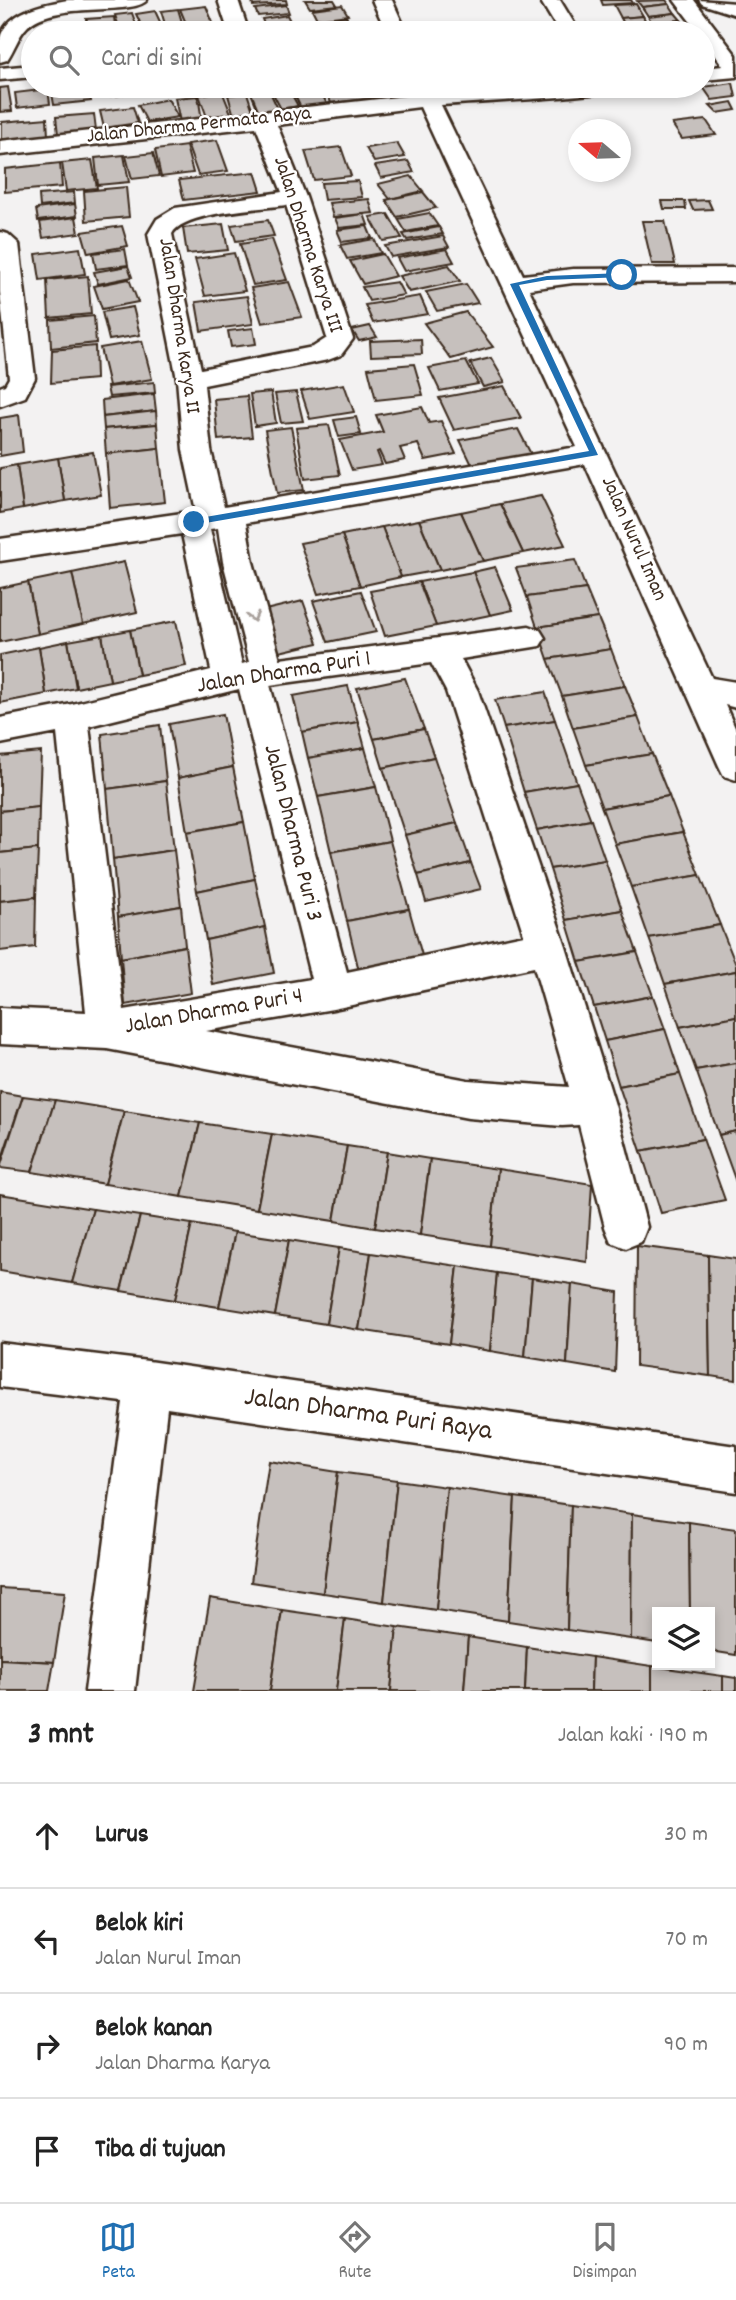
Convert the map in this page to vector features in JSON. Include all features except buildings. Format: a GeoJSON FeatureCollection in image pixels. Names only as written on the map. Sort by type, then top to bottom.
{"type":"FeatureCollection","features":[{"type":"Feature","properties":{"kind":"street"},"geometry":{"type":"LineString","coordinates":[[23,21],[32,14],[48,9],[137,0]]}},
{"type":"Feature","properties":{"kind":"street"},"geometry":{"type":"LineString","coordinates":[[228,0],[235,21]]}},
{"type":"Feature","properties":{"kind":"street"},"geometry":{"type":"LineString","coordinates":[[382,0],[392,21]]}},
{"type":"Feature","properties":{"kind":"street"},"geometry":{"type":"LineString","coordinates":[[550,0],[563,21]]}},
{"type":"Feature","properties":{"kind":"street"},"geometry":{"type":"LineString","coordinates":[[684,0],[700,21]]}},
{"type":"Feature","properties":{"kind":"street"},"geometry":{"type":"LineString","coordinates":[[709,0],[736,9]]}},
{"type":"Feature","properties":{"kind":"street"},"geometry":{"type":"LineString","coordinates":[[0,56],[21,22]]}},
{"type":"Feature","properties":{"kind":"street"},"geometry":{"type":"LineString","coordinates":[[715,42],[734,67]]}},
{"type":"Feature","properties":{"kind":"street"},"geometry":{"type":"LineString","coordinates":[[715,65],[734,67]]}},
{"type":"Feature","properties":{"kind":"street"},"geometry":{"type":"LineString","coordinates":[[715,71],[734,67]]}},
{"type":"Feature","properties":{"kind":"street"},"geometry":{"type":"LineString","coordinates":[[0,74],[21,72]]}},
{"type":"Feature","properties":{"kind":"street","name":"Jalan Dharma Permata Raya"},"geometry":{"type":"LineString","coordinates":[[0,148],[264,121],[395,98]]}},
{"type":"Feature","properties":{"kind":"street","name":"Jalan Nurul Iman"},"geometry":{"type":"LineString","coordinates":[[426,98],[594,453],[736,766]]}},
{"type":"Feature","properties":{"kind":"street","name":"Jalan Dharma Karya III"},"geometry":{"type":"LineString","coordinates":[[190,379],[319,354],[332,349],[341,337],[295,197],[264,121]]}},
{"type":"Feature","properties":{"kind":"street","name":"Jalan Dharma Karya II"},"geometry":{"type":"LineString","coordinates":[[212,519],[197,450],[190,379],[159,238],[162,228],[183,213],[295,197]]}},
{"type":"Feature","properties":{"kind":"street"},"geometry":{"type":"LineString","coordinates":[[0,239],[7,244],[22,378],[16,390],[0,397]]}},
{"type":"Feature","properties":{"kind":"street"},"geometry":{"type":"LineString","coordinates":[[514,284],[573,276],[736,275]]}},
{"type":"Feature","properties":{"kind":"street"},"geometry":{"type":"LineString","coordinates":[[0,550],[212,519],[594,453]]}},
{"type":"Feature","properties":{"kind":"street"},"geometry":{"type":"LineString","coordinates":[[212,519],[249,674]]}},
{"type":"Feature","properties":{"kind":"street"},"geometry":{"type":"LineString","coordinates":[[212,519],[239,562],[249,674]]}},
{"type":"Feature","properties":{"kind":"street","name":"Jalan Dharma Puri 1"},"geometry":{"type":"LineString","coordinates":[[0,731],[72,718],[249,674],[441,652],[529,638]]}},
{"type":"Feature","properties":{"kind":"street"},"geometry":{"type":"LineString","coordinates":[[441,652],[462,691],[548,947],[595,1105],[626,1227]]}},
{"type":"Feature","properties":{"kind":"street","name":"Jalan Dharma Puri 3"},"geometry":{"type":"LineString","coordinates":[[249,674],[333,992]]}},
{"type":"Feature","properties":{"kind":"street"},"geometry":{"type":"LineString","coordinates":[[701,688],[736,695]]}},
{"type":"Feature","properties":{"kind":"street","name":"Jalan Dharma Puri 4"},"geometry":{"type":"LineString","coordinates":[[72,718],[107,1031],[333,992],[548,947]]}},
{"type":"Feature","properties":{"kind":"street"},"geometry":{"type":"LineString","coordinates":[[0,1026],[107,1031],[468,1099],[562,1107],[595,1105]]}},
{"type":"Feature","properties":{"kind":"street","name":"Jalan Dharma Puri Raya"},"geometry":{"type":"LineString","coordinates":[[0,1365],[148,1383],[736,1469]]}},
{"type":"Feature","properties":{"kind":"street"},"geometry":{"type":"LineString","coordinates":[[110,1691],[148,1383]]}},
{"type":"Feature","properties":{"kind":"route"},"geometry":{"type":"LineString","coordinates":[[194,522],[594,453],[514,284],[547,278],[622,275]]}}]}
